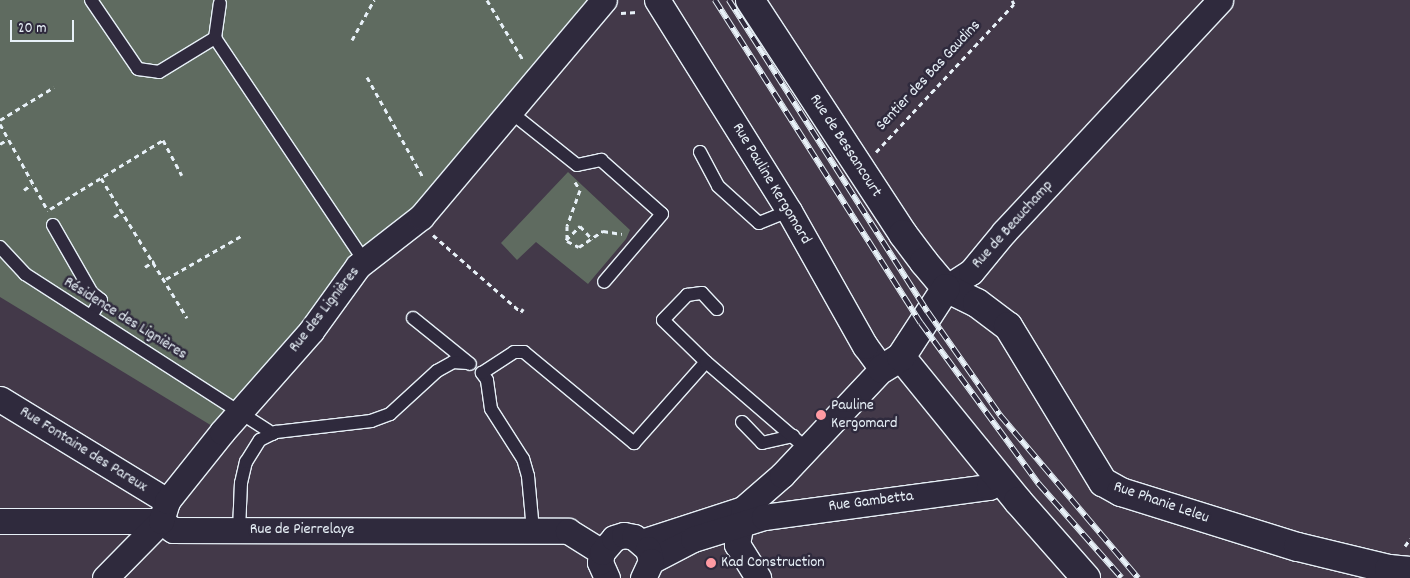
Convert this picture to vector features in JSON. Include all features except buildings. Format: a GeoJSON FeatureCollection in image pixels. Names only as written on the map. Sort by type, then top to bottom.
{"type":"FeatureCollection","features":[{"type":"Feature","properties":{"kind":"street","name":"Rue des Lignières"},"geometry":{"type":"LineString","coordinates":[[105,578],[164,511],[240,410],[311,331],[358,266],[421,216],[508,110],[604,0]]}},
{"type":"Feature","properties":{"kind":"street","name":"Rue Pauline Kergomard"},"geometry":{"type":"LineString","coordinates":[[657,0],[789,211],[865,346],[892,363]]}},
{"type":"Feature","properties":{"kind":"street","name":"Rue de Bessancourt"},"geometry":{"type":"LineString","coordinates":[[750,0],[902,234],[946,288]]}},
{"type":"Feature","properties":{"kind":"street","name":"Rue de Beauchamp"},"geometry":{"type":"LineString","coordinates":[[645,560],[742,516],[782,475],[800,442],[892,363],[946,288],[971,272],[1004,232],[1220,0]]}},
{"type":"Feature","properties":{"kind":"street","name":"Rue Phanie Leleu"},"geometry":{"type":"LineString","coordinates":[[946,288],[977,303],[1008,326],[1103,482],[1121,492],[1298,547],[1389,569],[1410,571]]}},
{"type":"Feature","properties":{"kind":"street"},"geometry":{"type":"LineString","coordinates":[[892,363],[1000,480],[1086,578]]}},
{"type":"Feature","properties":{"kind":"street","name":"Rue Fontaine des Pareux"},"geometry":{"type":"LineString","coordinates":[[0,399],[164,511]]}},
{"type":"Feature","properties":{"kind":"street"},"geometry":{"type":"LineString","coordinates":[[782,475],[778,495],[784,504],[805,511]]}},
{"type":"Feature","properties":{"kind":"street","name":"Rue Gambetta"},"geometry":{"type":"LineString","coordinates":[[742,516],[805,511],[989,487],[1000,480]]}},
{"type":"Feature","properties":{"kind":"street","name":"Rue de Pierrelaye"},"geometry":{"type":"LineString","coordinates":[[0,521],[164,511],[173,530],[568,531],[602,552]]}},
{"type":"Feature","properties":{"kind":"street"},"geometry":{"type":"LineString","coordinates":[[742,516],[737,544],[758,578]]}},
{"type":"Feature","properties":{"kind":"street"},"geometry":{"type":"LineString","coordinates":[[607,578],[600,562],[602,552],[614,538],[624,535],[645,560]]}},
{"type":"Feature","properties":{"kind":"lane"},"geometry":{"type":"LineString","coordinates":[[91,0],[138,69],[159,72],[215,38]]}},
{"type":"Feature","properties":{"kind":"lane"},"geometry":{"type":"LineString","coordinates":[[221,1],[215,38],[362,258],[358,266]]}},
{"type":"Feature","properties":{"kind":"lane"},"geometry":{"type":"LineString","coordinates":[[508,110],[576,165],[601,160],[662,214],[604,282]]}},
{"type":"Feature","properties":{"kind":"lane"},"geometry":{"type":"LineString","coordinates":[[700,152],[718,186],[759,223],[789,211]]}},
{"type":"Feature","properties":{"kind":"lane"},"geometry":{"type":"LineString","coordinates":[[53,225],[92,293],[101,300],[91,316]]}},
{"type":"Feature","properties":{"kind":"lane","name":"Résidence des Lignières"},"geometry":{"type":"LineString","coordinates":[[0,246],[25,274],[240,410],[273,434]]}},
{"type":"Feature","properties":{"kind":"lane"},"geometry":{"type":"LineString","coordinates":[[717,309],[702,294],[687,295],[663,320],[706,362],[800,442]]}},
{"type":"Feature","properties":{"kind":"lane"},"geometry":{"type":"LineString","coordinates":[[413,318],[482,373],[487,380],[491,409],[523,459],[528,476],[533,530]]}},
{"type":"Feature","properties":{"kind":"lane"},"geometry":{"type":"LineString","coordinates":[[482,373],[514,352],[524,352],[634,444],[706,362]]}},
{"type":"Feature","properties":{"kind":"lane"},"geometry":{"type":"LineString","coordinates":[[238,530],[241,483],[246,462],[260,440],[273,434],[390,414],[437,371],[453,362],[468,363]]}},
{"type":"Feature","properties":{"kind":"lane"},"geometry":{"type":"LineString","coordinates":[[742,422],[762,443],[800,442]]}},
{"type":"Feature","properties":{"kind":"path"},"geometry":{"type":"LineString","coordinates":[[352,40],[374,0]]}},
{"type":"Feature","properties":{"kind":"path"},"geometry":{"type":"LineString","coordinates":[[487,0],[523,60]]}},
{"type":"Feature","properties":{"kind":"path","name":"Sentier des Bas Gaudins"},"geometry":{"type":"LineString","coordinates":[[860,168],[1014,4],[1012,0]]}},
{"type":"Feature","properties":{"kind":"path"},"geometry":{"type":"LineString","coordinates":[[367,77],[423,177]]}},
{"type":"Feature","properties":{"kind":"path"},"geometry":{"type":"LineString","coordinates":[[0,120],[54,87]]}},
{"type":"Feature","properties":{"kind":"path"},"geometry":{"type":"LineString","coordinates":[[0,124],[48,210],[163,140],[182,175]]}},
{"type":"Feature","properties":{"kind":"path"},"geometry":{"type":"LineString","coordinates":[[0,144],[8,138]]}},
{"type":"Feature","properties":{"kind":"path"},"geometry":{"type":"LineString","coordinates":[[566,240],[567,226],[580,190],[570,173],[576,165]]}},
{"type":"Feature","properties":{"kind":"path"},"geometry":{"type":"LineString","coordinates":[[101,178],[166,279],[187,318]]}},
{"type":"Feature","properties":{"kind":"path"},"geometry":{"type":"LineString","coordinates":[[24,190],[32,184]]}},
{"type":"Feature","properties":{"kind":"path"},"geometry":{"type":"LineString","coordinates":[[114,217],[122,211]]}},
{"type":"Feature","properties":{"kind":"path"},"geometry":{"type":"LineString","coordinates":[[421,216],[424,227],[521,312],[523,309]]}},
{"type":"Feature","properties":{"kind":"path"},"geometry":{"type":"LineString","coordinates":[[566,240],[580,226],[592,239]]}},
{"type":"Feature","properties":{"kind":"path"},"geometry":{"type":"LineString","coordinates":[[566,240],[579,247],[603,231],[618,235],[630,233],[638,242]]}},
{"type":"Feature","properties":{"kind":"path"},"geometry":{"type":"LineString","coordinates":[[166,279],[241,236]]}},
{"type":"Feature","properties":{"kind":"path"},"geometry":{"type":"LineString","coordinates":[[145,268],[154,261]]}},
{"type":"Feature","properties":{"kind":"green space"},"geometry":{"type":"Polygon","coordinates":[[[0,0],[592,0],[222,432],[0,297],[0,0]]]}},
{"type":"Feature","properties":{"kind":"green space"},"geometry":{"type":"Polygon","coordinates":[[[568,172],[630,230],[626,239],[588,284],[536,242],[517,260],[501,243],[568,172]]]}},
{"type":"Feature","properties":{"kind":"railway"},"geometry":{"type":"LineString","coordinates":[[715,0],[921,323],[1039,484],[1122,578]]}},
{"type":"Feature","properties":{"kind":"railway"},"geometry":{"type":"LineString","coordinates":[[729,0],[928,312],[1000,415],[1138,578]]}},
{"type":"Feature","properties":{"kind":"place","name":"Pauline Kergomard"},"geometry":{"type":"Point","coordinates":[821,415]}},
{"type":"Feature","properties":{"kind":"place","name":"Kad Construction"},"geometry":{"type":"Point","coordinates":[711,563]}}]}
